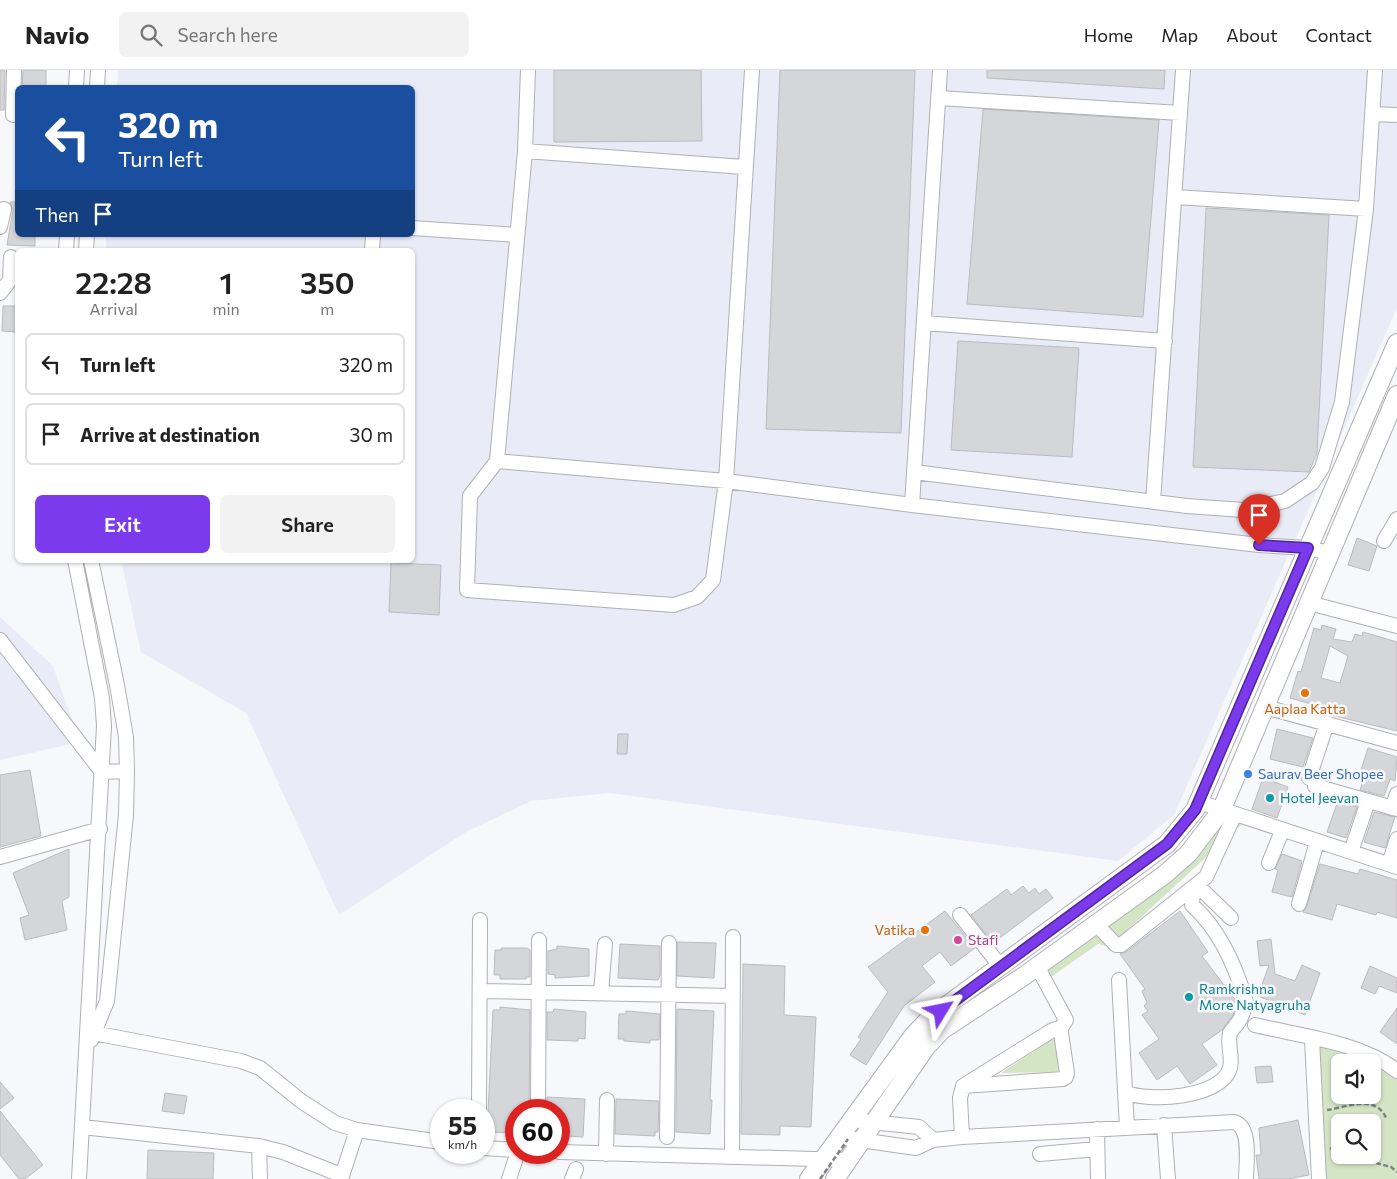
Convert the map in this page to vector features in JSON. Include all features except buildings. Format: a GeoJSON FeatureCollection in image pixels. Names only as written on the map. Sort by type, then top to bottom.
{"type":"FeatureCollection","features":[{"type":"Feature","properties":{"kind":"main road"},"geometry":{"type":"LineString","coordinates":[[835,1179],[848,1160],[852,1120],[913,1036],[931,1017],[1167,844],[1184,826],[1199,802],[1397,343]]}},
{"type":"Feature","properties":{"kind":"main road"},"geometry":{"type":"LineString","coordinates":[[809,1179],[824,1158],[875,1122],[926,1047],[942,1030],[1024,976],[1096,924],[1188,854],[1228,814],[1265,707],[1397,395]]}},
{"type":"Feature","properties":{"kind":"street"},"geometry":{"type":"LineString","coordinates":[[10,115],[14,70]]}},
{"type":"Feature","properties":{"kind":"street"},"geometry":{"type":"LineString","coordinates":[[76,85],[77,70]]}},
{"type":"Feature","properties":{"kind":"street"},"geometry":{"type":"LineString","coordinates":[[97,85],[98,70]]}},
{"type":"Feature","properties":{"kind":"street"},"geometry":{"type":"LineString","coordinates":[[528,70],[524,151],[497,461],[470,496],[467,590],[674,605],[697,597],[713,580],[726,481],[744,167],[752,70]]}},
{"type":"Feature","properties":{"kind":"street"},"geometry":{"type":"LineString","coordinates":[[912,505],[940,70]]}},
{"type":"Feature","properties":{"kind":"street"},"geometry":{"type":"LineString","coordinates":[[1154,502],[1183,70]]}},
{"type":"Feature","properties":{"kind":"street"},"geometry":{"type":"LineString","coordinates":[[914,472],[1154,502],[1243,510],[1285,502],[1312,483],[1322,468],[1342,402],[1366,209],[1375,70]]}},
{"type":"Feature","properties":{"kind":"street"},"geometry":{"type":"LineString","coordinates":[[939,98],[1180,113]]}},
{"type":"Feature","properties":{"kind":"street"},"geometry":{"type":"LineString","coordinates":[[1372,114],[1397,115]]}},
{"type":"Feature","properties":{"kind":"street"},"geometry":{"type":"LineString","coordinates":[[524,151],[744,167]]}},
{"type":"Feature","properties":{"kind":"street"},"geometry":{"type":"LineString","coordinates":[[1174,196],[1366,209]]}},
{"type":"Feature","properties":{"kind":"street"},"geometry":{"type":"LineString","coordinates":[[0,227],[4,209]]}},
{"type":"Feature","properties":{"kind":"street"},"geometry":{"type":"LineString","coordinates":[[415,228],[517,235]]}},
{"type":"Feature","properties":{"kind":"street"},"geometry":{"type":"LineString","coordinates":[[0,293],[10,280],[10,257]]}},
{"type":"Feature","properties":{"kind":"street"},"geometry":{"type":"LineString","coordinates":[[924,322],[1165,341]]}},
{"type":"Feature","properties":{"kind":"street"},"geometry":{"type":"LineString","coordinates":[[497,461],[726,481],[912,505],[1259,545],[1308,548],[1331,553]]}},
{"type":"Feature","properties":{"kind":"street"},"geometry":{"type":"LineString","coordinates":[[1384,540],[1397,519]]}},
{"type":"Feature","properties":{"kind":"street"},"geometry":{"type":"LineString","coordinates":[[76,563],[102,698],[104,726],[91,1032],[87,1047],[79,1179]]}},
{"type":"Feature","properties":{"kind":"street"},"geometry":{"type":"LineString","coordinates":[[91,1032],[107,1002],[126,815],[127,771],[126,737],[92,563]]}},
{"type":"Feature","properties":{"kind":"street"},"geometry":{"type":"LineString","coordinates":[[1309,603],[1397,626]]}},
{"type":"Feature","properties":{"kind":"street"},"geometry":{"type":"LineString","coordinates":[[0,640],[15,662],[102,772]]}},
{"type":"Feature","properties":{"kind":"street"},"geometry":{"type":"LineString","coordinates":[[0,665],[15,662]]}},
{"type":"Feature","properties":{"kind":"street"},"geometry":{"type":"LineString","coordinates":[[1265,707],[1397,743]]}},
{"type":"Feature","properties":{"kind":"street"},"geometry":{"type":"LineString","coordinates":[[1327,723],[1312,782],[1395,808],[1397,794]]}},
{"type":"Feature","properties":{"kind":"street"},"geometry":{"type":"LineString","coordinates":[[102,772],[127,771]]}},
{"type":"Feature","properties":{"kind":"street"},"geometry":{"type":"LineString","coordinates":[[1351,852],[1368,801]]}},
{"type":"Feature","properties":{"kind":"street"},"geometry":{"type":"LineString","coordinates":[[1199,802],[1228,814],[1393,865],[1397,839]]}},
{"type":"Feature","properties":{"kind":"street"},"geometry":{"type":"LineString","coordinates":[[1096,924],[1116,945],[1121,945],[1206,877],[1228,814]]}},
{"type":"Feature","properties":{"kind":"street"},"geometry":{"type":"LineString","coordinates":[[0,857],[100,830]]}},
{"type":"Feature","properties":{"kind":"street"},"geometry":{"type":"LineString","coordinates":[[1269,863],[1282,830]]}},
{"type":"Feature","properties":{"kind":"street"},"geometry":{"type":"LineString","coordinates":[[1299,904],[1317,842]]}},
{"type":"Feature","properties":{"kind":"street"},"geometry":{"type":"LineString","coordinates":[[1195,886],[1231,918]]}},
{"type":"Feature","properties":{"kind":"street"},"geometry":{"type":"LineString","coordinates":[[1125,1092],[1135,1096],[1150,1098],[1213,1088],[1223,1080],[1230,1068],[1230,1032],[1240,1019],[1246,1002],[1228,956],[1207,918],[1192,905],[1195,886]]}},
{"type":"Feature","properties":{"kind":"street"},"geometry":{"type":"LineString","coordinates":[[960,915],[1001,967]]}},
{"type":"Feature","properties":{"kind":"street"},"geometry":{"type":"LineString","coordinates":[[479,1099],[480,920]]}},
{"type":"Feature","properties":{"kind":"street"},"geometry":{"type":"LineString","coordinates":[[732,1155],[734,937]]}},
{"type":"Feature","properties":{"kind":"street"},"geometry":{"type":"LineString","coordinates":[[538,1099],[539,940]]}},
{"type":"Feature","properties":{"kind":"street"},"geometry":{"type":"LineString","coordinates":[[667,1137],[670,994],[669,942]]}},
{"type":"Feature","properties":{"kind":"street"},"geometry":{"type":"LineString","coordinates":[[601,993],[605,944]]}},
{"type":"Feature","properties":{"kind":"street"},"geometry":{"type":"LineString","coordinates":[[1037,966],[1066,1020],[1059,1031]]}},
{"type":"Feature","properties":{"kind":"street"},"geometry":{"type":"LineString","coordinates":[[1119,980],[1127,1128]]}},
{"type":"Feature","properties":{"kind":"street"},"geometry":{"type":"LineString","coordinates":[[480,991],[733,996]]}},
{"type":"Feature","properties":{"kind":"street"},"geometry":{"type":"LineString","coordinates":[[1255,1025],[1358,1049],[1388,1063],[1397,1070]]}},
{"type":"Feature","properties":{"kind":"street"},"geometry":{"type":"LineString","coordinates":[[962,1137],[960,1098],[963,1086],[1051,1031],[1056,1029],[1059,1031]]}},
{"type":"Feature","properties":{"kind":"street"},"geometry":{"type":"LineString","coordinates":[[963,1086],[1063,1079],[1067,1073],[1061,1033],[1059,1031]]}},
{"type":"Feature","properties":{"kind":"street"},"geometry":{"type":"LineString","coordinates":[[91,1032],[241,1061],[260,1068],[301,1101],[335,1123],[357,1130],[430,1140]]}},
{"type":"Feature","properties":{"kind":"street"},"geometry":{"type":"LineString","coordinates":[[1312,1039],[1319,1179]]}},
{"type":"Feature","properties":{"kind":"street"},"geometry":{"type":"LineString","coordinates":[[606,1100],[606,1154]]}},
{"type":"Feature","properties":{"kind":"street"},"geometry":{"type":"LineString","coordinates":[[852,1120],[919,1127],[933,1140]]}},
{"type":"Feature","properties":{"kind":"street"},"geometry":{"type":"LineString","coordinates":[[850,1139],[916,1148],[933,1140],[962,1137],[1164,1125],[1238,1123],[1245,1133],[1246,1179]]}},
{"type":"Feature","properties":{"kind":"street"},"geometry":{"type":"LineString","coordinates":[[1164,1125],[1168,1179]]}},
{"type":"Feature","properties":{"kind":"street"},"geometry":{"type":"LineString","coordinates":[[82,1128],[259,1146],[283,1152],[341,1177],[357,1130]]}},
{"type":"Feature","properties":{"kind":"street"},"geometry":{"type":"LineString","coordinates":[[1097,1129],[1098,1179]]}},
{"type":"Feature","properties":{"kind":"street"},"geometry":{"type":"LineString","coordinates":[[259,1146],[260,1179]]}},
{"type":"Feature","properties":{"kind":"street"},"geometry":{"type":"LineString","coordinates":[[1040,1154],[1097,1149]]}},
{"type":"Feature","properties":{"kind":"street"},"geometry":{"type":"LineString","coordinates":[[570,1152],[732,1155],[848,1160]]}},
{"type":"Feature","properties":{"kind":"street"},"geometry":{"type":"LineString","coordinates":[[509,1179],[513,1164]]}},
{"type":"Feature","properties":{"kind":"path"},"geometry":{"type":"LineString","coordinates":[[1316,1112],[1360,1103],[1370,1104],[1383,1111],[1386,1118]]}},
{"type":"Feature","properties":{"kind":"path"},"geometry":{"type":"LineString","coordinates":[[820,1179],[850,1139]]}},
{"type":"Feature","properties":{"kind":"path"},"geometry":{"type":"LineString","coordinates":[[1375,1164],[1391,1167],[1397,1172]]}},
{"type":"Feature","properties":{"kind":"shaded area"},"geometry":{"type":"Polygon","coordinates":[[[118,70],[1397,70],[1397,308],[1174,815],[1118,861],[609,793],[531,801],[466,832],[339,915],[246,713],[141,652],[122,563],[415,563],[415,248],[106,248],[106,237],[415,237],[415,85],[117,85],[118,70]]]}},
{"type":"Feature","properties":{"kind":"shaded area"},"geometry":{"type":"Polygon","coordinates":[[[0,617],[53,666],[80,742],[0,760],[0,617]]]}},
{"type":"Feature","properties":{"kind":"green space"},"geometry":{"type":"Polygon","coordinates":[[[1220,813],[1243,823],[1109,947],[1098,944],[1041,984],[1033,973],[1189,856],[1220,813]]]}},
{"type":"Feature","properties":{"kind":"green space"},"geometry":{"type":"Polygon","coordinates":[[[1057,1036],[1064,1072],[1001,1073],[1057,1036]]]}},
{"type":"Feature","properties":{"kind":"green space"},"geometry":{"type":"Polygon","coordinates":[[[1317,1044],[1342,1054],[1331,1054],[1331,1104],[1381,1104],[1381,1070],[1397,1077],[1397,1179],[1324,1179],[1317,1044]]]}},
{"type":"Feature","properties":{"kind":"place","name":"Aaplaa Katta"},"geometry":{"type":"Point","coordinates":[1305,693]}},
{"type":"Feature","properties":{"kind":"place","name":"Saurav Beer Shopee"},"geometry":{"type":"Point","coordinates":[1248,774]}},
{"type":"Feature","properties":{"kind":"place","name":"Hotel Jeevan"},"geometry":{"type":"Point","coordinates":[1270,798]}},
{"type":"Feature","properties":{"kind":"place","name":"Vatika"},"geometry":{"type":"Point","coordinates":[925,930]}},
{"type":"Feature","properties":{"kind":"place","name":"Stafi"},"geometry":{"type":"Point","coordinates":[958,940]}},
{"type":"Feature","properties":{"kind":"place","name":"Ramkrishna More Natyagruha"},"geometry":{"type":"Point","coordinates":[1189,997]}},
{"type":"Feature","properties":{"kind":"route"},"geometry":{"type":"LineString","coordinates":[[941,1011],[1167,844],[1184,826],[1195,810],[1308,548],[1259,545]]}}]}
